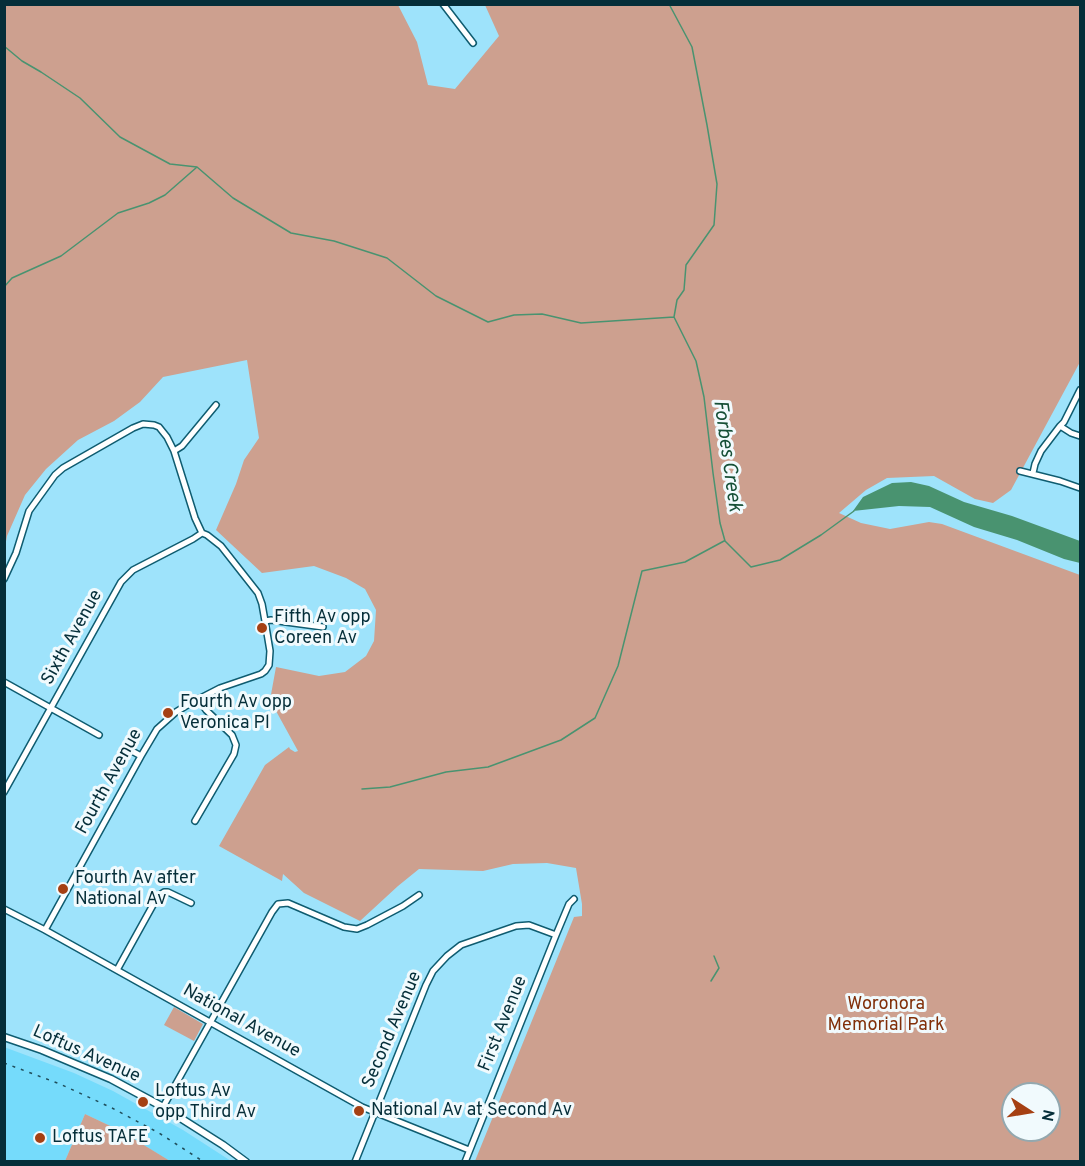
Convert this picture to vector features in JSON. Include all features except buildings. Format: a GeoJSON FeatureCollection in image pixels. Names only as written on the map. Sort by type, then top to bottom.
{"type":"FeatureCollection","features":[{"type":"Feature","properties":{"kind":"street"},"geometry":{"type":"LineString","coordinates":[[443,4],[473,43]]}},
{"type":"Feature","properties":{"kind":"street"},"geometry":{"type":"LineString","coordinates":[[1033,473],[1041,451],[1064,422],[1080,390]]}},
{"type":"Feature","properties":{"kind":"street"},"geometry":{"type":"LineString","coordinates":[[174,451],[182,447],[216,405]]}},
{"type":"Feature","properties":{"kind":"street"},"geometry":{"type":"LineString","coordinates":[[4,579],[16,553],[28,511],[51,480],[63,468],[138,425],[154,425],[159,427],[167,437],[174,451],[202,533],[221,546],[255,588],[262,604],[265,621],[323,627]]}},
{"type":"Feature","properties":{"kind":"street"},"geometry":{"type":"LineString","coordinates":[[1060,426],[1080,436]]}},
{"type":"Feature","properties":{"kind":"street"},"geometry":{"type":"LineString","coordinates":[[1020,471],[1080,488]]}},
{"type":"Feature","properties":{"kind":"street","name":"Sixth Avenue"},"geometry":{"type":"LineString","coordinates":[[4,792],[121,582],[139,566],[202,533]]}},
{"type":"Feature","properties":{"kind":"street","name":"Fourth Avenue"},"geometry":{"type":"LineString","coordinates":[[45,930],[141,756],[162,724],[176,712],[220,687],[261,674],[267,668],[270,651],[265,621]]}},
{"type":"Feature","properties":{"kind":"street"},"geometry":{"type":"LineString","coordinates":[[4,682],[99,735]]}},
{"type":"Feature","properties":{"kind":"street"},"geometry":{"type":"LineString","coordinates":[[195,821],[234,754],[236,745],[232,735],[198,699]]}},
{"type":"Feature","properties":{"kind":"street"},"geometry":{"type":"LineString","coordinates":[[130,750],[141,756]]}},
{"type":"Feature","properties":{"kind":"street"},"geometry":{"type":"LineString","coordinates":[[117,970],[158,896],[168,892],[191,903]]}},
{"type":"Feature","properties":{"kind":"street"},"geometry":{"type":"LineString","coordinates":[[163,1107],[278,904],[288,903],[344,927],[357,929],[403,906],[419,895]]}},
{"type":"Feature","properties":{"kind":"street","name":"First Avenue"},"geometry":{"type":"LineString","coordinates":[[465,1161],[556,935],[567,902],[574,899]]}},
{"type":"Feature","properties":{"kind":"street","name":"National Avenue"},"geometry":{"type":"LineString","coordinates":[[4,909],[375,1112],[470,1150]]}},
{"type":"Feature","properties":{"kind":"street","name":"Second Avenue"},"geometry":{"type":"LineString","coordinates":[[355,1161],[433,971],[461,945],[523,924],[556,935]]}},
{"type":"Feature","properties":{"kind":"street","name":"Loftus Avenue"},"geometry":{"type":"LineString","coordinates":[[4,1037],[111,1079],[163,1107],[246,1161]]}},
{"type":"Feature","properties":{"kind":"shaded area"},"geometry":{"type":"Polygon","coordinates":[[[911,482],[929,486],[964,502],[1012,516],[1080,541],[1080,563],[974,527],[930,507],[899,506],[853,511],[863,497],[892,483],[911,482]]]}},
{"type":"Feature","properties":{"kind":"shaded area"},"geometry":{"type":"Polygon","coordinates":[[[4,1047],[74,1073],[113,1091],[183,1130],[231,1161],[167,1161],[121,1131],[85,1114],[65,1161],[5,1161],[4,1047]]]}},
{"type":"Feature","properties":{"kind":"green space","name":"Woronora Memorial Park"},"geometry":{"type":"Polygon","coordinates":[[[5,5],[398,5],[417,42],[428,85],[455,89],[499,36],[485,5],[1080,5],[1080,362],[1011,490],[993,503],[975,499],[934,476],[887,478],[866,490],[839,513],[861,523],[890,529],[929,522],[942,524],[1080,575],[1080,1161],[475,1161],[574,917],[582,916],[576,868],[547,863],[513,864],[483,871],[419,869],[360,921],[304,893],[283,874],[282,881],[219,846],[265,765],[289,747],[295,752],[298,751],[270,700],[276,667],[319,676],[345,672],[366,656],[374,641],[376,610],[365,589],[346,578],[314,566],[262,573],[216,530],[244,460],[259,438],[247,360],[163,377],[140,402],[114,421],[78,440],[46,469],[25,495],[7,536],[5,547],[5,5]]]}},
{"type":"Feature","properties":{"kind":"green space"},"geometry":{"type":"Polygon","coordinates":[[[174,1007],[203,1024],[194,1041],[164,1025],[174,1007]]]}},
{"type":"Feature","properties":{"kind":"green space"},"geometry":{"type":"Polygon","coordinates":[[[85,1114],[121,1131],[170,1161],[65,1161],[85,1114]]]}},
{"type":"Feature","properties":{"kind":"waterway","name":"Forbes Creek"},"geometry":{"type":"LineString","coordinates":[[669,4],[692,47],[717,184],[714,225],[686,265],[684,290],[677,300],[674,317],[696,361],[704,397],[720,523],[725,541],[751,567],[780,560],[854,511]]}},
{"type":"Feature","properties":{"kind":"waterway"},"geometry":{"type":"LineString","coordinates":[[4,46],[22,61],[80,98],[120,137],[170,164],[197,167],[233,198],[291,233],[334,241],[387,258],[436,296],[488,322],[514,315],[542,314],[581,323],[674,317]]}},
{"type":"Feature","properties":{"kind":"waterway"},"geometry":{"type":"LineString","coordinates":[[4,287],[12,278],[61,256],[118,213],[165,195],[197,167]]}},
{"type":"Feature","properties":{"kind":"waterway"},"geometry":{"type":"LineString","coordinates":[[362,789],[390,787],[446,772],[488,767],[561,740],[595,718],[618,666],[642,571],[685,562],[724,541]]}},
{"type":"Feature","properties":{"kind":"waterway"},"geometry":{"type":"LineString","coordinates":[[711,981],[719,968],[714,956]]}},
{"type":"Feature","properties":{"kind":"railway"},"geometry":{"type":"LineString","coordinates":[[4,1063],[60,1084],[112,1108],[159,1133],[204,1162]]}},
{"type":"Feature","properties":{"kind":"place","name":"Fifth Av opp Coreen Av"},"geometry":{"type":"Point","coordinates":[262,628]}},
{"type":"Feature","properties":{"kind":"place","name":"Fourth Av opp Veronica Pl"},"geometry":{"type":"Point","coordinates":[168,713]}},
{"type":"Feature","properties":{"kind":"place","name":"Fourth Av after National Av"},"geometry":{"type":"Point","coordinates":[63,889]}},
{"type":"Feature","properties":{"kind":"place","name":"Loftus Av opp Third Av"},"geometry":{"type":"Point","coordinates":[143,1102]}},
{"type":"Feature","properties":{"kind":"place","name":"National Av at Second Av"},"geometry":{"type":"Point","coordinates":[359,1111]}},
{"type":"Feature","properties":{"kind":"place","name":"Loftus TAFE"},"geometry":{"type":"Point","coordinates":[40,1138]}}]}
